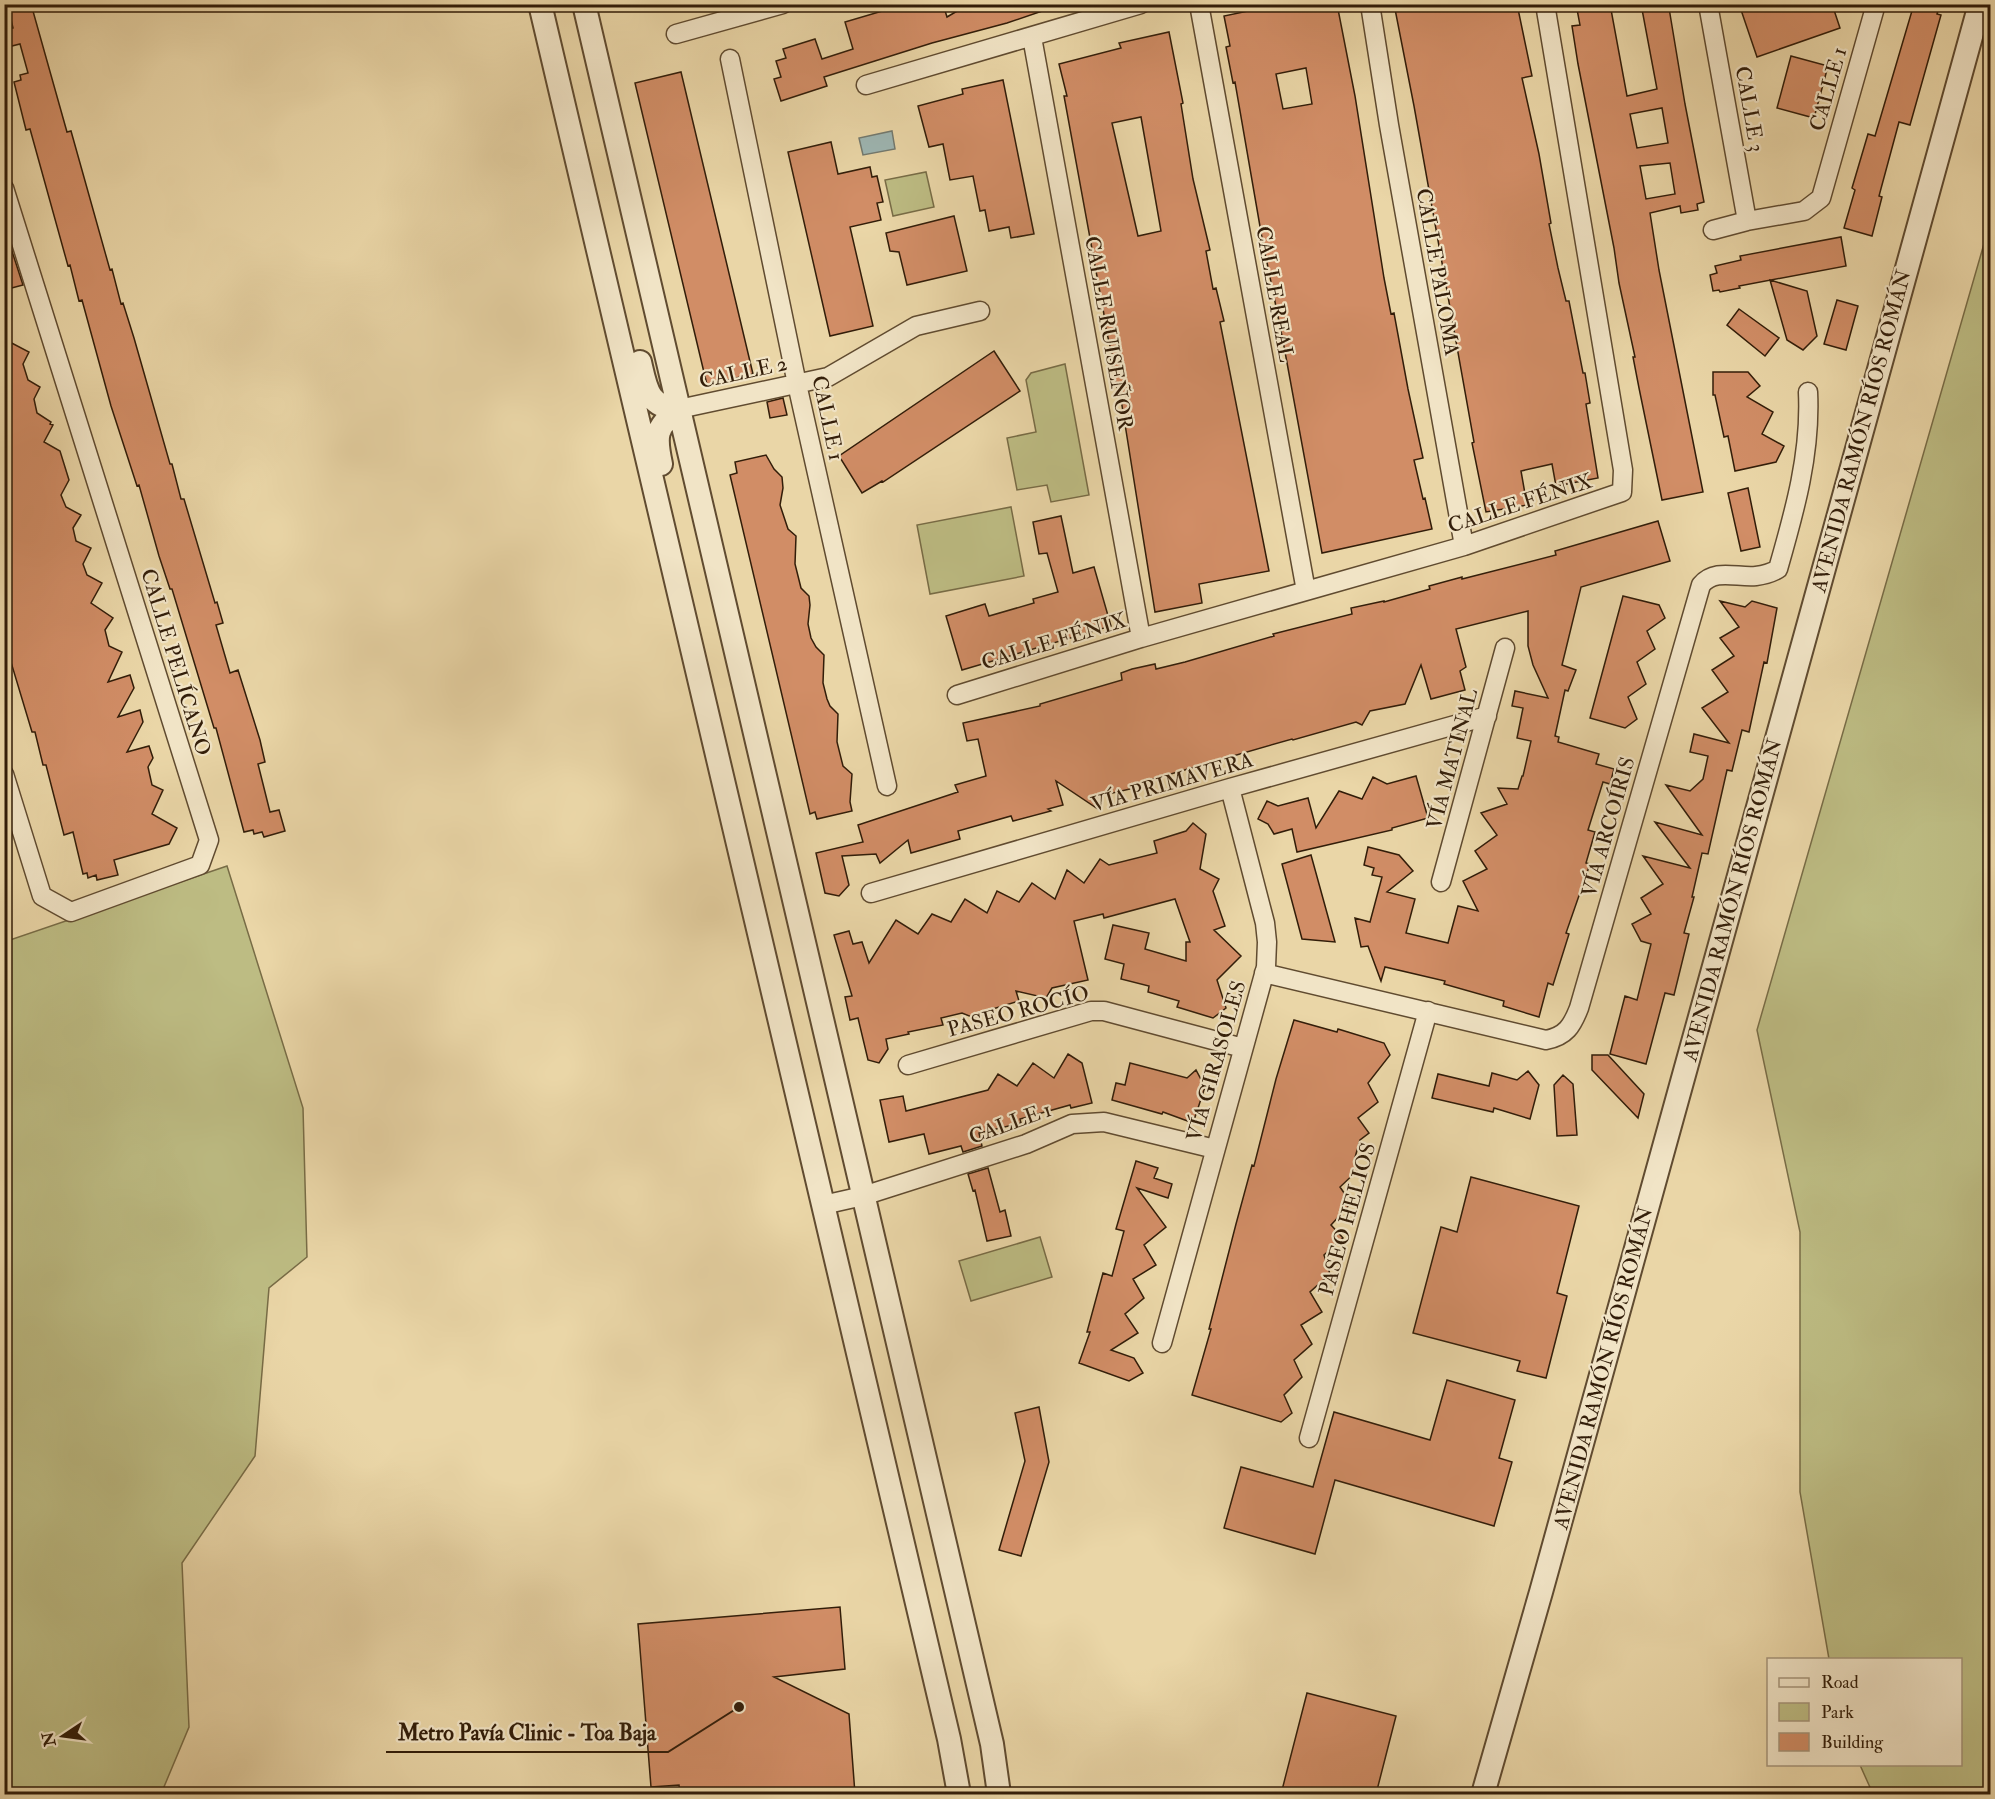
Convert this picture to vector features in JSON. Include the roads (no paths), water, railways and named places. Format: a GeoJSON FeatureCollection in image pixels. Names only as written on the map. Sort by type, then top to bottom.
{"type":"FeatureCollection","features":[{"type":"Feature","properties":{"kind":"street"},"geometry":{"type":"LineString","coordinates":[[540,4],[949,1739],[959,1794]]}},
{"type":"Feature","properties":{"kind":"street"},"geometry":{"type":"LineString","coordinates":[[584,4],[989,1732],[999,1794]]}},
{"type":"Feature","properties":{"kind":"street"},"geometry":{"type":"LineString","coordinates":[[676,34],[783,4]]}},
{"type":"Feature","properties":{"kind":"street"},"geometry":{"type":"LineString","coordinates":[[866,85],[1141,4]]}},
{"type":"Feature","properties":{"kind":"street","name":"CALLE REAL"},"geometry":{"type":"LineString","coordinates":[[1199,4],[1306,591]]}},
{"type":"Feature","properties":{"kind":"street","name":"CALLE PALOMA"},"geometry":{"type":"LineString","coordinates":[[1370,4],[1389,125],[1464,546]]}},
{"type":"Feature","properties":{"kind":"street","name":"CALLE FÉNIX"},"geometry":{"type":"LineString","coordinates":[[957,695],[1141,638],[1464,546],[1622,492],[1623,470],[1545,4]]}},
{"type":"Feature","properties":{"kind":"street","name":"CALLE 3"},"geometry":{"type":"LineString","coordinates":[[1708,4],[1748,221]]}},
{"type":"Feature","properties":{"kind":"street","name":"CALLE 1"},"geometry":{"type":"LineString","coordinates":[[1748,221],[1804,211],[1821,198],[1876,4]]}},
{"type":"Feature","properties":{"kind":"street","name":"AVENIDA RAMÓN RÍOS ROMÁN"},"geometry":{"type":"LineString","coordinates":[[1483,1794],[1541,1592],[1980,4]]}},
{"type":"Feature","properties":{"kind":"street","name":"CALLE RUISEÑOR"},"geometry":{"type":"LineString","coordinates":[[1032,37],[1141,638]]}},
{"type":"Feature","properties":{"kind":"street","name":"CALLE 1"},"geometry":{"type":"LineString","coordinates":[[730,59],[797,384],[887,786]]}},
{"type":"Feature","properties":{"kind":"street","name":"CALLE PELÍCANO"},"geometry":{"type":"LineString","coordinates":[[4,188],[209,840],[200,865],[71,912],[42,896],[4,774]]}},
{"type":"Feature","properties":{"kind":"street"},"geometry":{"type":"LineString","coordinates":[[1713,230],[1748,221]]}},
{"type":"Feature","properties":{"kind":"street"},"geometry":{"type":"LineString","coordinates":[[602,265],[618,282],[647,392],[666,409],[679,409]]}},
{"type":"Feature","properties":{"kind":"street","name":"CALLE 2"},"geometry":{"type":"LineString","coordinates":[[679,409],[828,377],[916,326],[980,311]]}},
{"type":"Feature","properties":{"kind":"street","name":"VÍA ARCOÍRIS"},"geometry":{"type":"LineString","coordinates":[[1264,973],[1546,1040],[1566,1032],[1573,1023],[1701,585],[1705,580],[1721,575],[1754,576],[1768,574],[1778,568],[1798,498],[1808,440],[1808,392]]}},
{"type":"Feature","properties":{"kind":"street"},"geometry":{"type":"LineString","coordinates":[[668,547],[672,522],[670,501],[656,442],[660,426],[679,409]]}},
{"type":"Feature","properties":{"kind":"street","name":"VÍA MATINAL"},"geometry":{"type":"LineString","coordinates":[[1441,882],[1505,648]]}},
{"type":"Feature","properties":{"kind":"street","name":"VÍA PRIMAVERA"},"geometry":{"type":"LineString","coordinates":[[871,893],[1487,716]]}},
{"type":"Feature","properties":{"kind":"street","name":"VÍA GIRASOLES"},"geometry":{"type":"LineString","coordinates":[[1162,1343],[1264,973],[1267,942],[1265,923],[1230,788]]}},
{"type":"Feature","properties":{"kind":"street","name":"PASEO ROCÍO"},"geometry":{"type":"LineString","coordinates":[[908,1065],[1091,1011],[1104,1011],[1243,1048]]}},
{"type":"Feature","properties":{"kind":"street","name":"PASEO HELIOS"},"geometry":{"type":"LineString","coordinates":[[1309,1438],[1428,1011]]}},
{"type":"Feature","properties":{"kind":"street","name":"CALLE 1"},"geometry":{"type":"LineString","coordinates":[[823,1205],[863,1196],[1026,1144],[1072,1124],[1084,1122],[1104,1122],[1215,1149]]}},
{"type":"Feature","properties":{"kind":"water"},"geometry":{"type":"Polygon","coordinates":[[[892,131],[895,149],[863,155],[859,138],[892,131]]]}},
{"type":"Feature","properties":{"kind":"place","name":"Metro Pavía Clinic - Toa Baja"},"geometry":{"type":"Point","coordinates":[739,1707]}}]}
